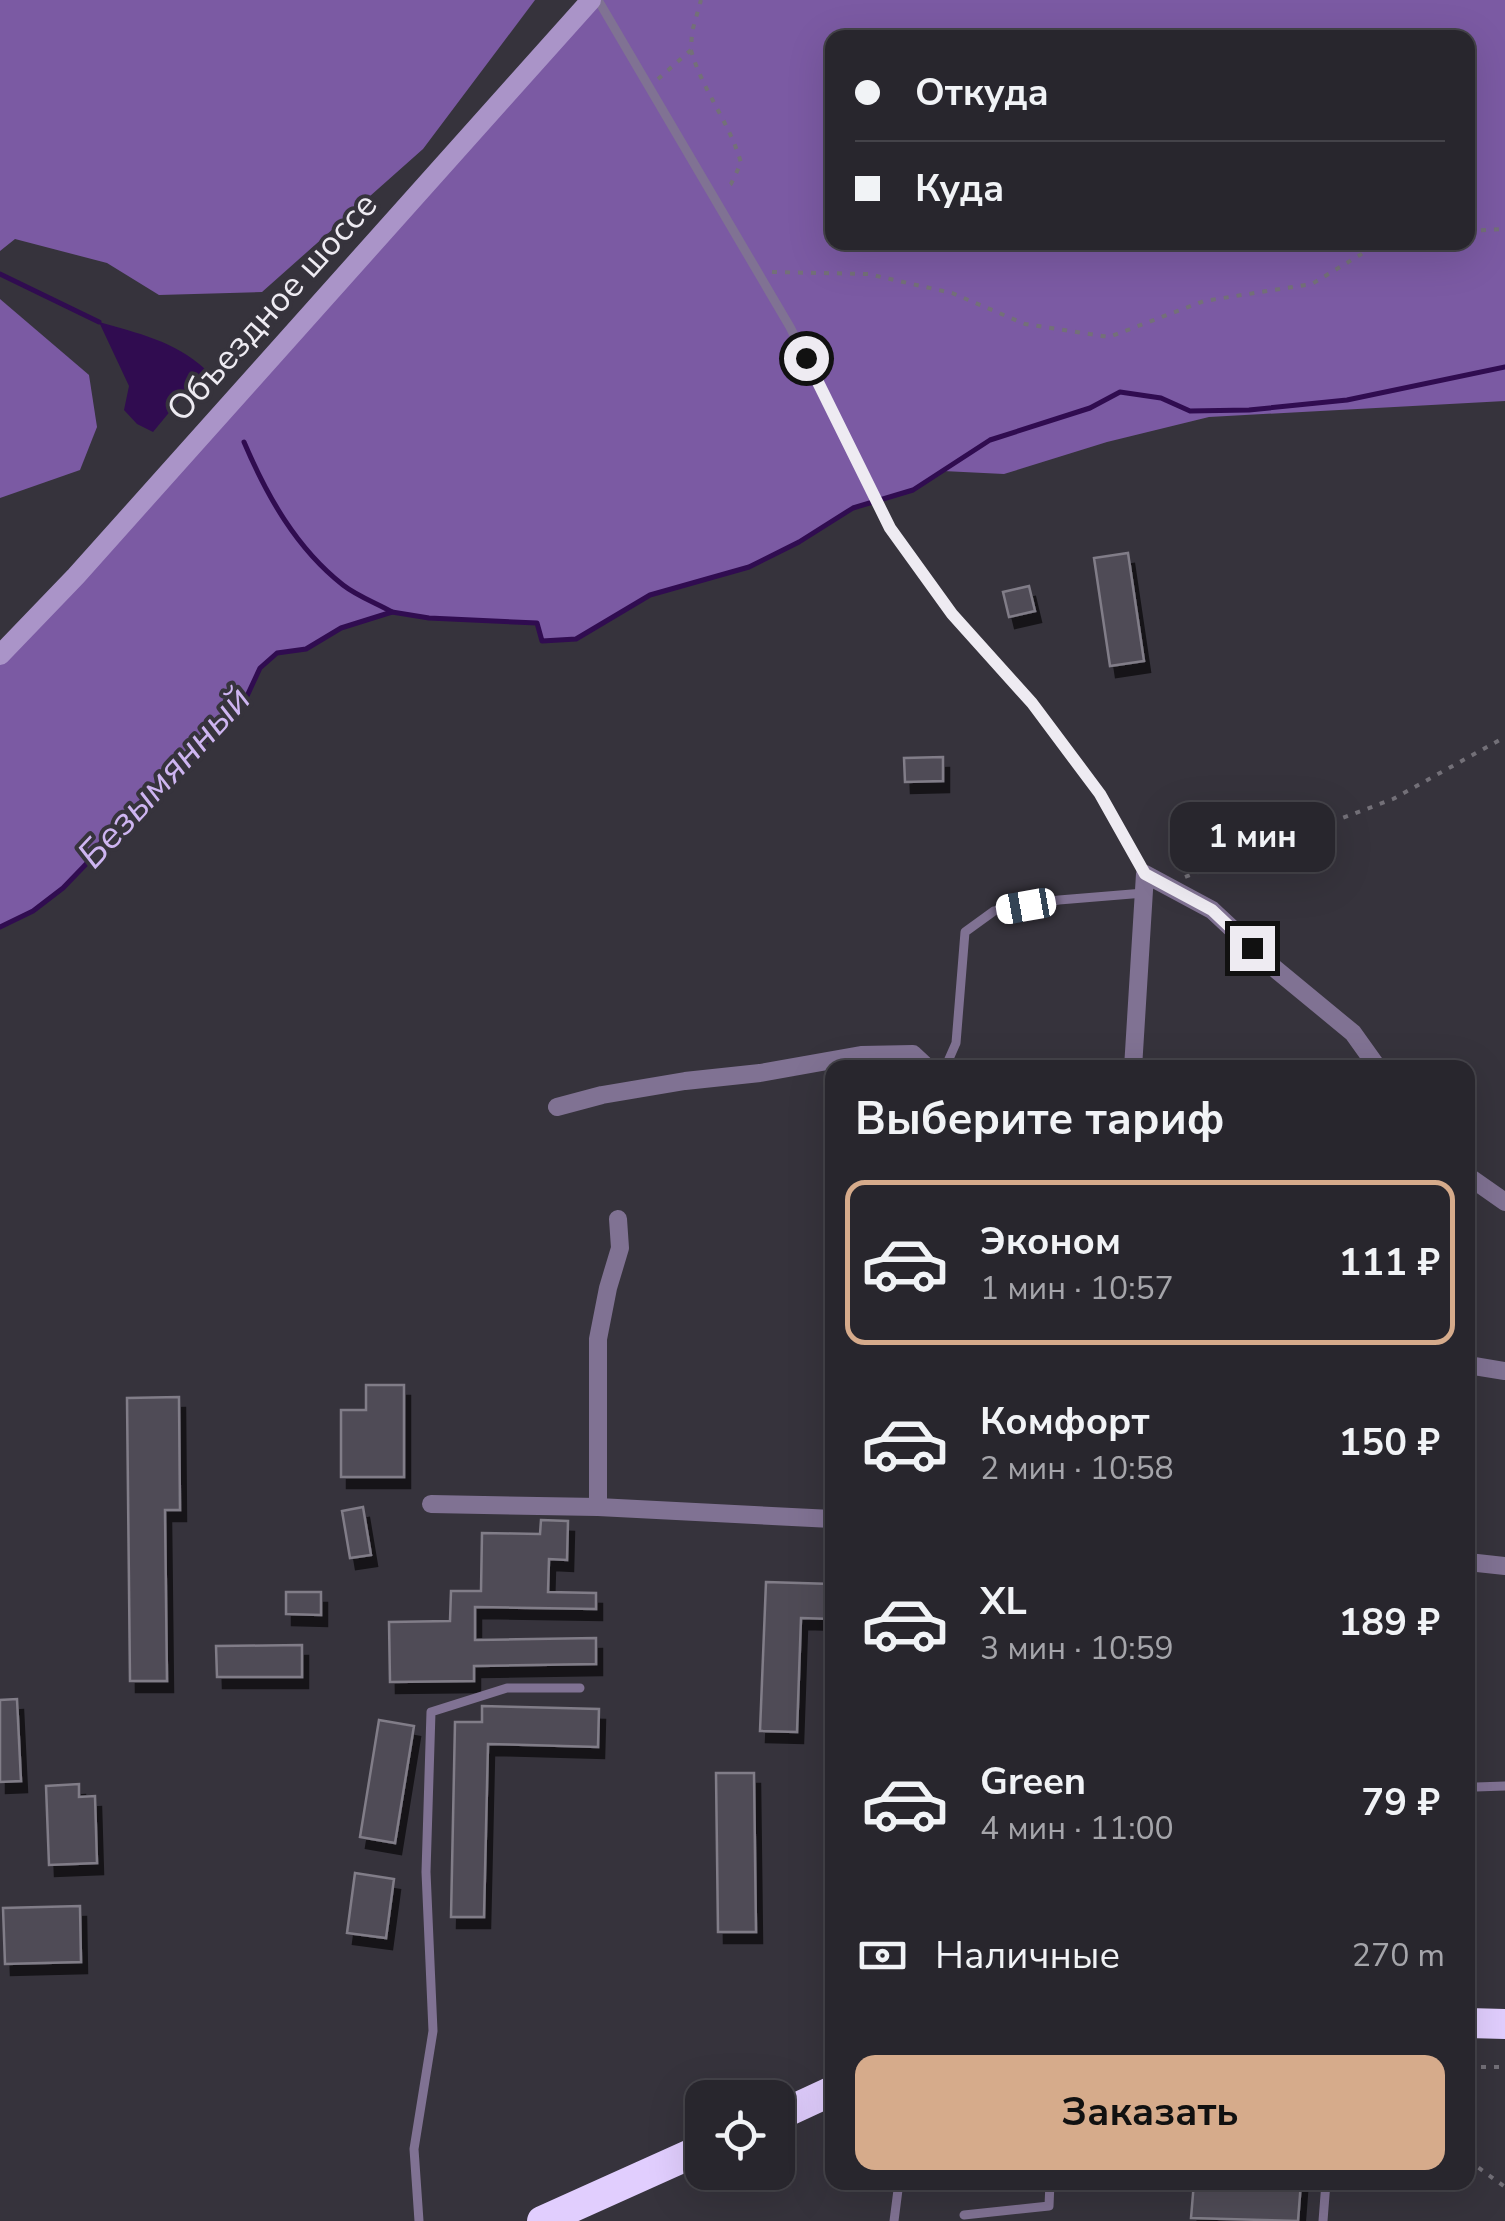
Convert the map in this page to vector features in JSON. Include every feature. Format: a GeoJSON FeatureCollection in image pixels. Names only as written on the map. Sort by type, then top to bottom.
{"type":"FeatureCollection","features":[{"type":"Feature","properties":{"kind":"highway"},"geometry":{"type":"LineString","coordinates":[[1475,2023],[1505,2024]]}},
{"type":"Feature","properties":{"kind":"highway"},"geometry":{"type":"LineString","coordinates":[[795,2108],[825,2094]]}},
{"type":"Feature","properties":{"kind":"highway"},"geometry":{"type":"LineString","coordinates":[[542,2221],[685,2157]]}},
{"type":"Feature","properties":{"kind":"street","name":"Объездное шоссе"},"geometry":{"type":"LineString","coordinates":[[0,655],[76,576],[594,0]]}},
{"type":"Feature","properties":{"kind":"street"},"geometry":{"type":"LineString","coordinates":[[1134,1060],[1145,884],[1164,884],[1212,910],[1353,1033],[1372,1060]]}},
{"type":"Feature","properties":{"kind":"street"},"geometry":{"type":"LineString","coordinates":[[829,1060],[912,1054],[919,1060]]}},
{"type":"Feature","properties":{"kind":"street"},"geometry":{"type":"LineString","coordinates":[[557,1108],[602,1095],[825,1061]]}},
{"type":"Feature","properties":{"kind":"street"},"geometry":{"type":"LineString","coordinates":[[1475,1181],[1505,1202]]}},
{"type":"Feature","properties":{"kind":"street"},"geometry":{"type":"LineString","coordinates":[[598,1507],[598,1339],[620,1248],[618,1219]]}},
{"type":"Feature","properties":{"kind":"street"},"geometry":{"type":"LineString","coordinates":[[1475,1366],[1505,1371]]}},
{"type":"Feature","properties":{"kind":"street"},"geometry":{"type":"LineString","coordinates":[[431,1504],[598,1507],[825,1519]]}},
{"type":"Feature","properties":{"kind":"street"},"geometry":{"type":"LineString","coordinates":[[1475,1563],[1505,1566]]}},
{"type":"Feature","properties":{"kind":"lane"},"geometry":{"type":"LineString","coordinates":[[594,0],[650,86],[790,327],[890,528],[952,614],[1032,703],[1100,794],[1145,884],[994,911],[965,932],[956,1043],[949,1060]]}},
{"type":"Feature","properties":{"kind":"lane"},"geometry":{"type":"LineString","coordinates":[[419,2221],[414,2150],[432,2031],[426,1872],[431,1712],[508,1688],[580,1688]]}},
{"type":"Feature","properties":{"kind":"lane"},"geometry":{"type":"LineString","coordinates":[[1476,1786],[1505,1786]]}},
{"type":"Feature","properties":{"kind":"lane"},"geometry":{"type":"LineString","coordinates":[[894,2221],[897,2190]]}},
{"type":"Feature","properties":{"kind":"lane"},"geometry":{"type":"LineString","coordinates":[[964,2214],[1049,2206],[1050,2190]]}},
{"type":"Feature","properties":{"kind":"lane"},"geometry":{"type":"LineString","coordinates":[[1322,2221],[1325,2190]]}},
{"type":"Feature","properties":{"kind":"path"},"geometry":{"type":"LineString","coordinates":[[701,0],[691,50],[741,163],[732,184],[711,196]]}},
{"type":"Feature","properties":{"kind":"path"},"geometry":{"type":"LineString","coordinates":[[650,86],[691,50]]}},
{"type":"Feature","properties":{"kind":"path"},"geometry":{"type":"LineString","coordinates":[[1475,231],[1505,229]]}},
{"type":"Feature","properties":{"kind":"path"},"geometry":{"type":"LineString","coordinates":[[757,271],[868,274],[952,293],[1026,324],[1109,337],[1204,300],[1312,284],[1368,250]]}},
{"type":"Feature","properties":{"kind":"path"},"geometry":{"type":"LineString","coordinates":[[1164,884],[1393,799],[1505,737]]}},
{"type":"Feature","properties":{"kind":"path"},"geometry":{"type":"LineString","coordinates":[[1475,2067],[1505,2067]]}},
{"type":"Feature","properties":{"kind":"path"},"geometry":{"type":"LineString","coordinates":[[1475,2165],[1505,2188]]}},
{"type":"Feature","properties":{"kind":"shaded area"},"geometry":{"type":"Polygon","coordinates":[[[0,0],[535,0],[423,149],[262,292],[159,295],[107,263],[15,239],[0,251],[0,0]]]}},
{"type":"Feature","properties":{"kind":"shaded area"},"geometry":{"type":"Polygon","coordinates":[[[591,0],[1505,0],[1505,401],[1209,417],[1107,442],[1004,474],[943,471],[913,490],[853,508],[749,567],[650,594],[576,639],[542,641],[536,623],[429,618],[392,612],[341,628],[306,649],[277,653],[260,668],[247,696],[214,734],[109,830],[90,860],[63,888],[33,911],[0,927],[0,655],[591,0]]]}},
{"type":"Feature","properties":{"kind":"shaded area"},"geometry":{"type":"Polygon","coordinates":[[[0,299],[89,375],[97,427],[80,470],[0,498],[0,299]]]}},
{"type":"Feature","properties":{"kind":"shaded area"},"geometry":{"type":"Polygon","coordinates":[[[99,322],[168,345],[205,369],[153,432],[137,424],[124,410],[129,386],[99,322]]]}},
{"type":"Feature","properties":{"kind":"building"},"geometry":{"type":"Polygon","coordinates":[[[1128,553],[1144,661],[1110,666],[1094,558],[1128,553]]]}},
{"type":"Feature","properties":{"kind":"building"},"geometry":{"type":"Polygon","coordinates":[[[1029,586],[1035,611],[1009,617],[1003,592],[1029,586]]]}},
{"type":"Feature","properties":{"kind":"building"},"geometry":{"type":"Polygon","coordinates":[[[943,757],[943,781],[905,782],[904,758],[943,757]]]}},
{"type":"Feature","properties":{"kind":"building"},"geometry":{"type":"Polygon","coordinates":[[[366,1385],[404,1385],[404,1477],[341,1477],[341,1410],[366,1410],[366,1385]]]}},
{"type":"Feature","properties":{"kind":"building"},"geometry":{"type":"Polygon","coordinates":[[[179,1397],[180,1510],[165,1510],[167,1681],[130,1681],[127,1398],[179,1397]]]}},
{"type":"Feature","properties":{"kind":"building"},"geometry":{"type":"Polygon","coordinates":[[[363,1507],[371,1555],[350,1558],[342,1511],[363,1507]]]}},
{"type":"Feature","properties":{"kind":"building"},"geometry":{"type":"Polygon","coordinates":[[[541,1520],[568,1521],[567,1560],[549,1559],[548,1592],[596,1593],[596,1609],[475,1607],[475,1640],[596,1638],[596,1664],[474,1666],[474,1681],[390,1682],[389,1622],[450,1621],[451,1591],[481,1591],[482,1533],[540,1534],[541,1520]]]}},
{"type":"Feature","properties":{"kind":"building"},"geometry":{"type":"Polygon","coordinates":[[[766,1582],[825,1584],[825,1619],[801,1618],[797,1732],[760,1731],[766,1582]]]}},
{"type":"Feature","properties":{"kind":"building"},"geometry":{"type":"Polygon","coordinates":[[[286,1592],[321,1592],[321,1615],[286,1614],[286,1592]]]}},
{"type":"Feature","properties":{"kind":"building"},"geometry":{"type":"Polygon","coordinates":[[[302,1645],[302,1677],[217,1677],[216,1646],[302,1645]]]}},
{"type":"Feature","properties":{"kind":"building"},"geometry":{"type":"Polygon","coordinates":[[[17,1699],[21,1781],[0,1782],[0,1700],[17,1699]]]}},
{"type":"Feature","properties":{"kind":"building"},"geometry":{"type":"Polygon","coordinates":[[[482,1706],[599,1709],[598,1747],[488,1744],[484,1917],[451,1917],[455,1722],[482,1722],[482,1706]]]}},
{"type":"Feature","properties":{"kind":"building"},"geometry":{"type":"Polygon","coordinates":[[[379,1720],[414,1726],[395,1843],[360,1837],[379,1720]]]}},
{"type":"Feature","properties":{"kind":"building"},"geometry":{"type":"Polygon","coordinates":[[[716,1773],[754,1773],[756,1932],[718,1932],[716,1773]]]}},
{"type":"Feature","properties":{"kind":"building"},"geometry":{"type":"Polygon","coordinates":[[[79,1784],[79,1797],[95,1796],[97,1863],[49,1865],[46,1786],[79,1784]]]}},
{"type":"Feature","properties":{"kind":"building"},"geometry":{"type":"Polygon","coordinates":[[[355,1873],[394,1879],[386,1938],[347,1933],[355,1873]]]}},
{"type":"Feature","properties":{"kind":"building"},"geometry":{"type":"Polygon","coordinates":[[[80,1906],[81,1962],[5,1964],[3,1908],[80,1906]]]}},
{"type":"Feature","properties":{"kind":"building"},"geometry":{"type":"Polygon","coordinates":[[[1193,2190],[1300,2190],[1298,2221],[1191,2218],[1193,2190]]]}},
{"type":"Feature","properties":{"kind":"waterway"},"geometry":{"type":"LineString","coordinates":[[0,274],[99,322]]}},
{"type":"Feature","properties":{"kind":"waterway","name":"Безымянный"},"geometry":{"type":"LineString","coordinates":[[0,927],[33,911],[63,888],[90,860],[109,830],[214,734],[247,696],[260,668],[277,653],[306,649],[341,628],[392,612],[429,618],[537,623],[542,641],[576,639],[650,595],[749,567],[853,508],[913,490],[990,440],[1090,408],[1120,392],[1161,398],[1190,411],[1249,410],[1347,400],[1505,367]]}},
{"type":"Feature","properties":{"kind":"waterway"},"geometry":{"type":"LineString","coordinates":[[244,442],[273,501],[311,555],[348,589],[392,612]]}},
{"type":"Feature","properties":{"kind":"route"},"geometry":{"type":"LineString","coordinates":[[806,358],[890,528],[952,614],[1032,703],[1100,794],[1145,874],[1212,910],[1252,948]]}}]}
